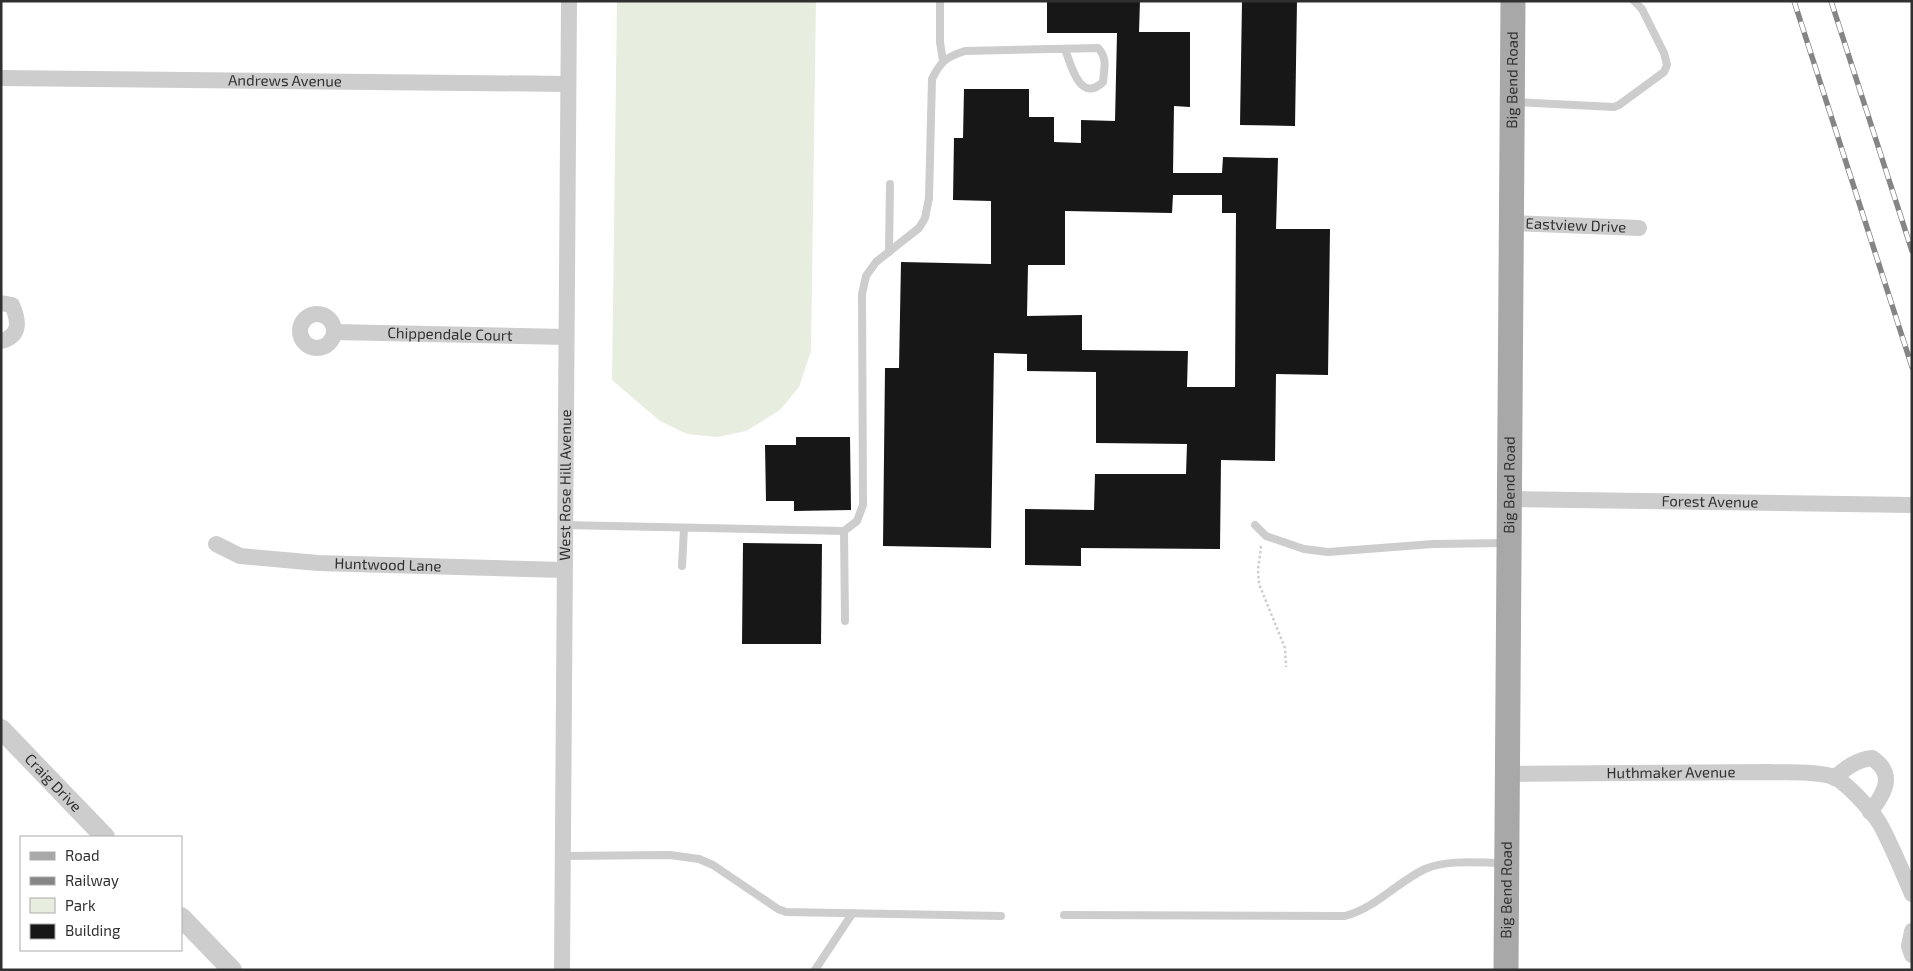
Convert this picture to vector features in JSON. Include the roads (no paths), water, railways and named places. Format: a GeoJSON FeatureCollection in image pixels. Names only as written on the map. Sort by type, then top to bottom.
{"type":"FeatureCollection","features":[{"type":"Feature","properties":{"kind":"main road","name":"Big Bend Road"},"geometry":{"type":"LineString","coordinates":[[1506,970],[1505,863],[1513,1]]}},
{"type":"Feature","properties":{"kind":"street","name":"West Rose Hill Avenue"},"geometry":{"type":"LineString","coordinates":[[562,970],[569,1]]}},
{"type":"Feature","properties":{"kind":"street","name":"Andrews Avenue"},"geometry":{"type":"LineString","coordinates":[[1,78],[568,84]]}},
{"type":"Feature","properties":{"kind":"street","name":"Eastview Drive"},"geometry":{"type":"LineString","coordinates":[[1512,223],[1639,228]]}},
{"type":"Feature","properties":{"kind":"street"},"geometry":{"type":"LineString","coordinates":[[1,303],[12,306],[18,322],[16,332],[1,341]]}},
{"type":"Feature","properties":{"kind":"street","name":"Chippendale Court"},"geometry":{"type":"LineString","coordinates":[[335,332],[566,337]]}},
{"type":"Feature","properties":{"kind":"street","name":"Forest Avenue"},"geometry":{"type":"LineString","coordinates":[[1509,499],[1912,505]]}},
{"type":"Feature","properties":{"kind":"street","name":"Huntwood Lane"},"geometry":{"type":"LineString","coordinates":[[216,544],[240,556],[318,564],[564,570]]}},
{"type":"Feature","properties":{"kind":"street","name":"Craig Drive"},"geometry":{"type":"LineString","coordinates":[[1,729],[104,836]]}},
{"type":"Feature","properties":{"kind":"street"},"geometry":{"type":"LineString","coordinates":[[1834,778],[1860,759],[1872,758],[1881,764],[1886,775],[1886,788],[1880,800],[1870,812]]}},
{"type":"Feature","properties":{"kind":"street","name":"Huthmaker Avenue"},"geometry":{"type":"LineString","coordinates":[[1506,774],[1769,772],[1808,773],[1834,778],[1843,782],[1879,822],[1912,894]]}},
{"type":"Feature","properties":{"kind":"street"},"geometry":{"type":"LineString","coordinates":[[182,918],[232,970]]}},
{"type":"Feature","properties":{"kind":"street"},"geometry":{"type":"LineString","coordinates":[[1912,931],[1910,946],[1912,955]]}},
{"type":"Feature","properties":{"kind":"lane"},"geometry":{"type":"LineString","coordinates":[[940,1],[940,42],[943,62]]}},
{"type":"Feature","properties":{"kind":"lane"},"geometry":{"type":"LineString","coordinates":[[1513,102],[1614,107],[1664,72],[1667,65],[1664,53],[1642,9],[1634,1]]}},
{"type":"Feature","properties":{"kind":"lane"},"geometry":{"type":"LineString","coordinates":[[564,525],[844,531],[857,521],[863,505],[862,294],[866,276],[876,262],[919,228],[926,218],[932,79],[939,65],[949,56],[966,51],[1098,48],[1105,60],[1103,82],[1097,87],[1082,86],[1075,76],[1065,49]]}},
{"type":"Feature","properties":{"kind":"lane"},"geometry":{"type":"LineString","coordinates":[[888,252],[890,184]]}},
{"type":"Feature","properties":{"kind":"lane"},"geometry":{"type":"LineString","coordinates":[[1255,525],[1266,536],[1304,549],[1328,552],[1434,544],[1509,543]]}},
{"type":"Feature","properties":{"kind":"lane"},"geometry":{"type":"LineString","coordinates":[[682,566],[684,528]]}},
{"type":"Feature","properties":{"kind":"lane"},"geometry":{"type":"LineString","coordinates":[[844,531],[845,621]]}},
{"type":"Feature","properties":{"kind":"lane"},"geometry":{"type":"LineString","coordinates":[[562,856],[670,856],[699,859],[713,865],[778,909],[795,913],[1001,916]]}},
{"type":"Feature","properties":{"kind":"lane"},"geometry":{"type":"LineString","coordinates":[[1064,915],[1345,916],[1357,913],[1368,907],[1427,868],[1456,863],[1505,863]]}},
{"type":"Feature","properties":{"kind":"lane"},"geometry":{"type":"LineString","coordinates":[[815,970],[852,914]]}},
{"type":"Feature","properties":{"kind":"railway"},"geometry":{"type":"LineString","coordinates":[[1794,1],[1912,367]]}},
{"type":"Feature","properties":{"kind":"railway"},"geometry":{"type":"LineString","coordinates":[[1831,1],[1912,251]]}}]}
